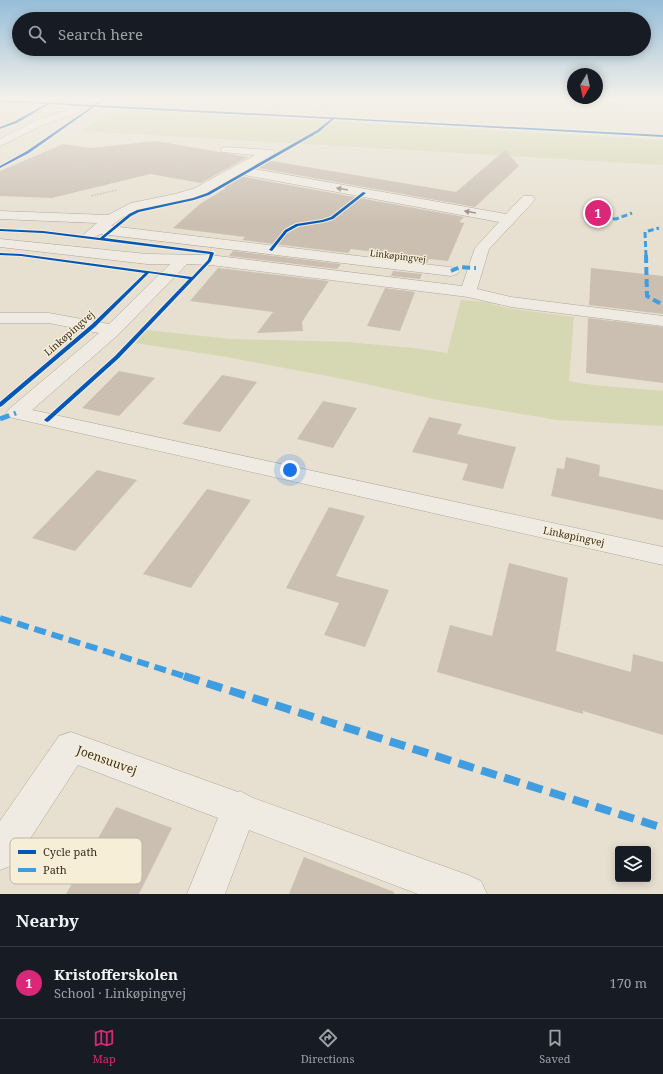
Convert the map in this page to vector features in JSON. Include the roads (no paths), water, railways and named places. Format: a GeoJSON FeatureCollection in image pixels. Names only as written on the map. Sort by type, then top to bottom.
{"type":"FeatureCollection","features":[{"type":"Feature","properties":{"kind":"street"},"geometry":{"type":"LineString","coordinates":[[71,250],[118,214],[136,206],[177,198],[200,191],[269,152],[226,150]]}},
{"type":"Feature","properties":{"kind":"street"},"geometry":{"type":"LineString","coordinates":[[238,170],[508,219]]}},
{"type":"Feature","properties":{"kind":"street"},"geometry":{"type":"LineString","coordinates":[[468,292],[482,248],[528,199]]}},
{"type":"Feature","properties":{"kind":"street"},"geometry":{"type":"LineString","coordinates":[[0,215],[112,219]]}},
{"type":"Feature","properties":{"kind":"street","name":"Linkøpingvej"},"geometry":{"type":"LineString","coordinates":[[98,229],[451,271]]}},
{"type":"Feature","properties":{"kind":"street"},"geometry":{"type":"LineString","coordinates":[[0,243],[147,258],[210,260],[468,292],[511,302],[663,321]]}},
{"type":"Feature","properties":{"kind":"street","name":"Linkøpingvej"},"geometry":{"type":"LineString","coordinates":[[8,413],[113,330],[184,259]]}},
{"type":"Feature","properties":{"kind":"street","name":"Linkøpingvej"},"geometry":{"type":"LineString","coordinates":[[0,318],[49,318],[113,330]]}},
{"type":"Feature","properties":{"kind":"street","name":"Linkøpingvej"},"geometry":{"type":"LineString","coordinates":[[8,413],[663,556]]}},
{"type":"Feature","properties":{"kind":"street","name":"Joensuuvej"},"geometry":{"type":"LineString","coordinates":[[0,852],[71,747],[240,808],[448,890]]}},
{"type":"Feature","properties":{"kind":"street"},"geometry":{"type":"LineString","coordinates":[[206,894],[240,808]]}},
{"type":"Feature","properties":{"kind":"place","name":"Kristofferskolen"},"geometry":{"type":"Point","coordinates":[598,213]}}]}
